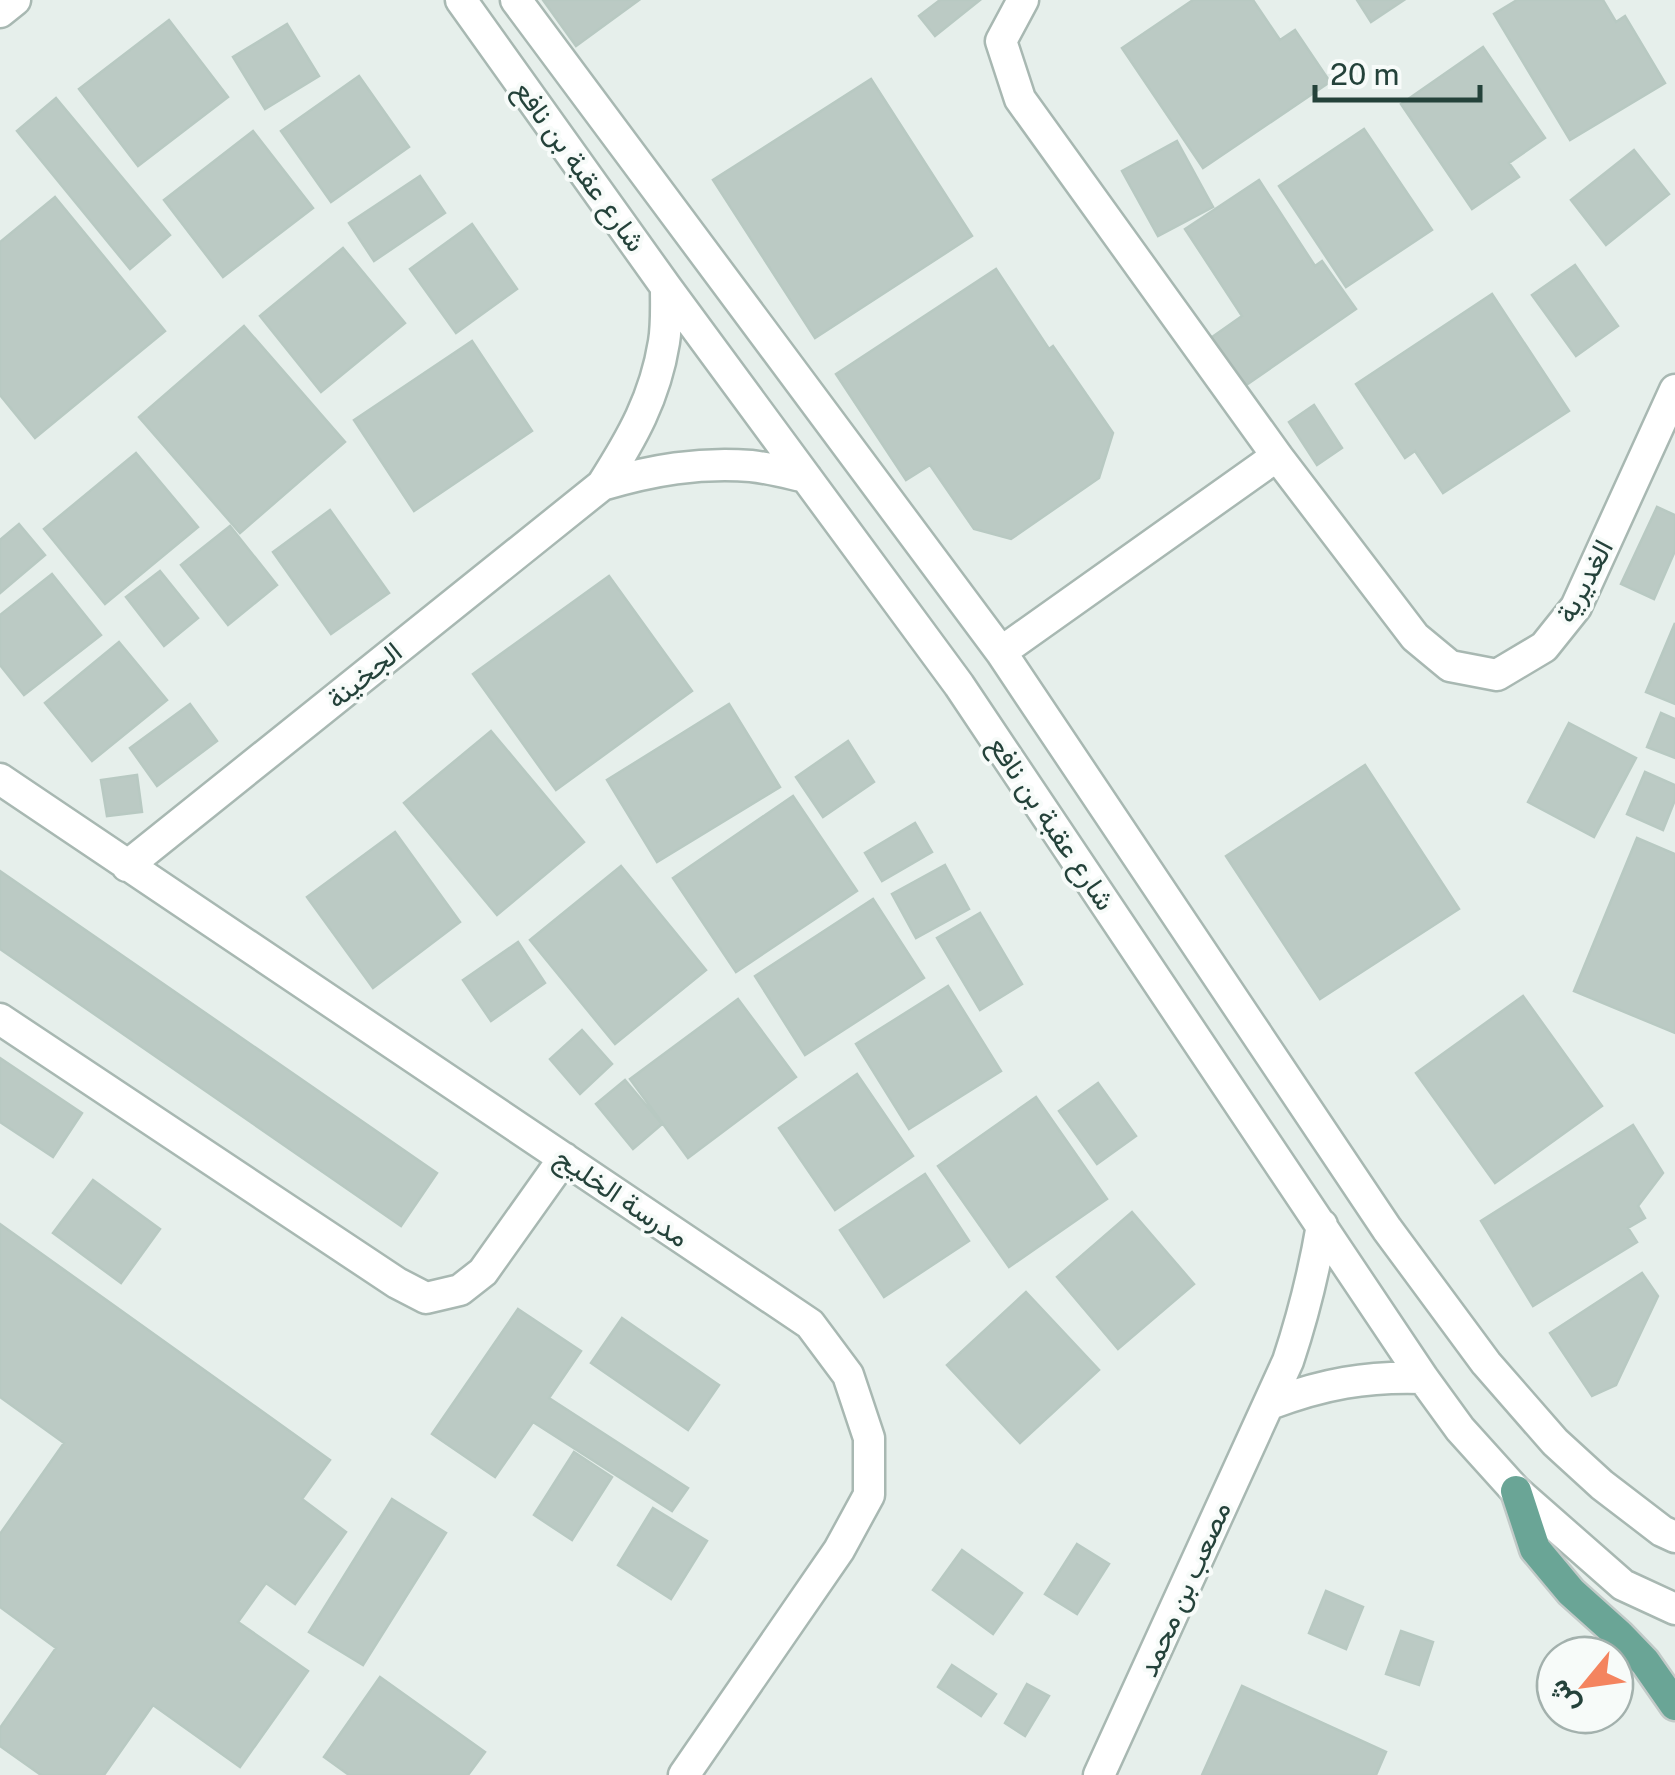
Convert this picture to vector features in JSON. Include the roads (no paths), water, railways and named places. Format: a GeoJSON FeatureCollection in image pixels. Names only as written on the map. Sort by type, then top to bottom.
{"type":"FeatureCollection","features":[{"type":"Feature","properties":{"kind":"main road"},"geometry":{"type":"LineString","coordinates":[[1516,1491],[1535,1550],[1571,1592],[1645,1662],[1675,1706]]}},
{"type":"Feature","properties":{"kind":"street"},"geometry":{"type":"LineString","coordinates":[[0,12],[15,0]]}},
{"type":"Feature","properties":{"kind":"street","name":"شارع عقبة بن نافع"},"geometry":{"type":"LineString","coordinates":[[462,0],[666,287],[960,685],[1460,1429],[1516,1491],[1623,1585],[1675,1609]]}},
{"type":"Feature","properties":{"kind":"street","name":"شارع عقبة بن نافع"},"geometry":{"type":"LineString","coordinates":[[516,0],[1001,652],[1387,1229],[1475,1348],[1555,1442],[1602,1485],[1675,1537]]}},
{"type":"Feature","properties":{"kind":"street","name":"الغديرية"},"geometry":{"type":"LineString","coordinates":[[1023,0],[1001,41],[1020,99],[1278,456],[1415,637],[1450,666],[1498,675],[1544,648],[1576,608],[1675,390]]}},
{"type":"Feature","properties":{"kind":"street","name":"الجخينة"},"geometry":{"type":"LineString","coordinates":[[127,866],[602,484],[631,441],[652,392],[664,340],[666,287]]}},
{"type":"Feature","properties":{"kind":"street"},"geometry":{"type":"LineString","coordinates":[[1001,652],[1278,456]]}},
{"type":"Feature","properties":{"kind":"street","name":"الجخينة"},"geometry":{"type":"LineString","coordinates":[[602,484],[652,470],[704,464],[755,466],[806,477]]}},
{"type":"Feature","properties":{"kind":"street","name":"مدرسة الخليج"},"geometry":{"type":"LineString","coordinates":[[0,779],[810,1324],[848,1375],[869,1438],[869,1495],[838,1550],[684,1775]]}},
{"type":"Feature","properties":{"kind":"street"},"geometry":{"type":"LineString","coordinates":[[0,1019],[397,1283],[426,1298],[460,1290],[483,1272],[564,1158]]}},
{"type":"Feature","properties":{"kind":"street","name":"مصعب بن محمد"},"geometry":{"type":"LineString","coordinates":[[1099,1775],[1288,1361],[1303,1316],[1322,1224]]}},
{"type":"Feature","properties":{"kind":"street"},"geometry":{"type":"LineString","coordinates":[[1270,1404],[1345,1381],[1423,1378]]}}]}
